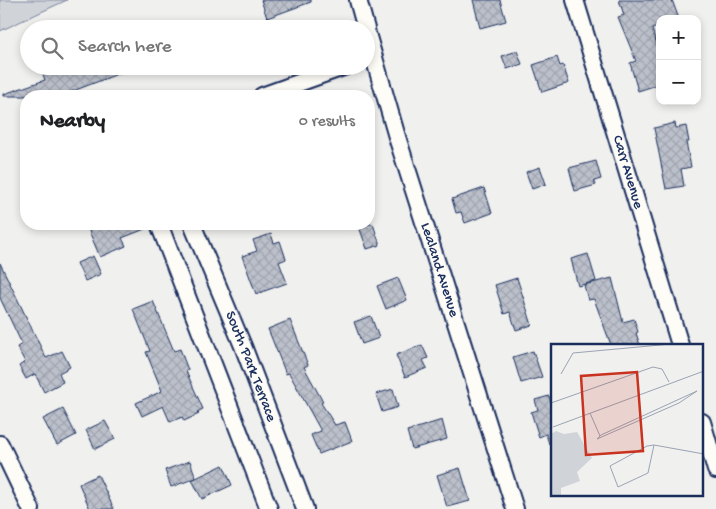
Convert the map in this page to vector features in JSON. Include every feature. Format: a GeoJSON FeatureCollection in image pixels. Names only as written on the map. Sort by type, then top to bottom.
{"type":"FeatureCollection","features":[{"type":"Feature","properties":{"kind":"street","name":"Lealand Avenue"},"geometry":{"type":"LineString","coordinates":[[358,0],[364,20]]}},
{"type":"Feature","properties":{"kind":"street","name":"Carr Avenue"},"geometry":{"type":"LineString","coordinates":[[575,0],[680,344]]}},
{"type":"Feature","properties":{"kind":"street","name":"Lealand Avenue"},"geometry":{"type":"LineString","coordinates":[[375,74],[397,137],[515,509]]}},
{"type":"Feature","properties":{"kind":"street"},"geometry":{"type":"LineString","coordinates":[[279,90],[321,75]]}},
{"type":"Feature","properties":{"kind":"street"},"geometry":{"type":"LineString","coordinates":[[161,230],[269,509]]}},
{"type":"Feature","properties":{"kind":"street","name":"South Park Terrace"},"geometry":{"type":"LineString","coordinates":[[195,230],[243,346],[305,509]]}},
{"type":"Feature","properties":{"kind":"street"},"geometry":{"type":"LineString","coordinates":[[704,429],[716,470]]}},
{"type":"Feature","properties":{"kind":"street"},"geometry":{"type":"LineString","coordinates":[[0,444],[31,509]]}},
{"type":"Feature","properties":{"kind":"shaded area"},"geometry":{"type":"Polygon","coordinates":[[[0,0],[67,0],[20,20],[20,22],[0,31],[0,0]]]}},
{"type":"Feature","properties":{"kind":"building"},"geometry":{"type":"Polygon","coordinates":[[[261,0],[311,0],[311,2],[267,18],[261,0]]]}},
{"type":"Feature","properties":{"kind":"building"},"geometry":{"type":"Polygon","coordinates":[[[473,0],[500,0],[506,21],[480,28],[473,0]]]}},
{"type":"Feature","properties":{"kind":"building"},"geometry":{"type":"Polygon","coordinates":[[[619,0],[672,0],[678,15],[656,15],[656,28],[652,29],[656,42],[656,85],[638,91],[630,63],[636,61],[618,17],[624,15],[619,0]]]}},
{"type":"Feature","properties":{"kind":"building"},"geometry":{"type":"Polygon","coordinates":[[[517,51],[522,64],[507,69],[502,56],[517,51]]]}},
{"type":"Feature","properties":{"kind":"building"},"geometry":{"type":"Polygon","coordinates":[[[557,57],[560,66],[563,65],[569,83],[542,92],[533,65],[557,57]]]}},
{"type":"Feature","properties":{"kind":"building"},"geometry":{"type":"Polygon","coordinates":[[[43,75],[115,75],[76,90],[20,90],[20,96],[4,96],[4,94],[45,80],[43,75]]]}},
{"type":"Feature","properties":{"kind":"building"},"geometry":{"type":"Polygon","coordinates":[[[675,123],[676,128],[686,126],[689,142],[686,142],[691,167],[681,169],[684,186],[666,189],[654,128],[675,123]]]}},
{"type":"Feature","properties":{"kind":"building"},"geometry":{"type":"Polygon","coordinates":[[[596,161],[601,179],[594,181],[596,185],[575,191],[569,168],[596,161]]]}},
{"type":"Feature","properties":{"kind":"building"},"geometry":{"type":"Polygon","coordinates":[[[540,167],[546,184],[532,189],[526,172],[540,167]]]}},
{"type":"Feature","properties":{"kind":"building"},"geometry":{"type":"Polygon","coordinates":[[[484,188],[492,213],[465,223],[461,212],[456,213],[452,199],[484,188]]]}},
{"type":"Feature","properties":{"kind":"building"},"geometry":{"type":"Polygon","coordinates":[[[89,230],[142,230],[122,238],[126,246],[100,257],[89,230]]]}},
{"type":"Feature","properties":{"kind":"building"},"geometry":{"type":"Polygon","coordinates":[[[360,230],[375,230],[380,245],[367,249],[360,230]]]}},
{"type":"Feature","properties":{"kind":"building"},"geometry":{"type":"Polygon","coordinates":[[[271,234],[274,243],[280,241],[286,259],[279,262],[287,283],[256,294],[242,256],[257,251],[253,240],[271,234]]]}},
{"type":"Feature","properties":{"kind":"building"},"geometry":{"type":"Polygon","coordinates":[[[588,254],[596,281],[578,286],[571,259],[588,254]]]}},
{"type":"Feature","properties":{"kind":"building"},"geometry":{"type":"Polygon","coordinates":[[[93,256],[101,274],[85,281],[77,263],[93,256]]]}},
{"type":"Feature","properties":{"kind":"building"},"geometry":{"type":"Polygon","coordinates":[[[0,263],[46,358],[62,351],[70,367],[59,373],[63,382],[44,392],[35,374],[26,379],[19,366],[25,362],[17,347],[22,344],[0,298],[0,263]]]}},
{"type":"Feature","properties":{"kind":"building"},"geometry":{"type":"Polygon","coordinates":[[[398,278],[407,300],[386,309],[377,286],[398,278]]]}},
{"type":"Feature","properties":{"kind":"building"},"geometry":{"type":"Polygon","coordinates":[[[517,278],[532,325],[516,330],[510,312],[504,314],[495,285],[517,278]]]}},
{"type":"Feature","properties":{"kind":"building"},"geometry":{"type":"Polygon","coordinates":[[[612,278],[623,322],[634,319],[640,344],[611,344],[594,299],[588,300],[584,285],[612,278]]]}},
{"type":"Feature","properties":{"kind":"building"},"geometry":{"type":"Polygon","coordinates":[[[153,301],[174,351],[180,349],[188,370],[186,371],[203,409],[197,412],[199,414],[184,421],[182,417],[170,422],[163,406],[142,416],[136,403],[162,391],[146,352],[150,351],[133,309],[153,301]]]}},
{"type":"Feature","properties":{"kind":"building"},"geometry":{"type":"Polygon","coordinates":[[[371,316],[379,338],[362,344],[354,322],[371,316]]]}},
{"type":"Feature","properties":{"kind":"building"},"geometry":{"type":"Polygon","coordinates":[[[290,320],[308,365],[304,367],[323,402],[321,403],[335,425],[345,422],[352,441],[319,454],[311,435],[321,431],[289,373],[286,374],[268,329],[290,320]]]}},
{"type":"Feature","properties":{"kind":"building"},"geometry":{"type":"Polygon","coordinates":[[[422,345],[428,358],[423,360],[427,368],[405,377],[396,355],[422,345]]]}},
{"type":"Feature","properties":{"kind":"building"},"geometry":{"type":"Polygon","coordinates":[[[533,351],[542,377],[521,383],[513,357],[533,351]]]}},
{"type":"Feature","properties":{"kind":"building"},"geometry":{"type":"Polygon","coordinates":[[[393,389],[398,407],[382,412],[376,394],[393,389]]]}},
{"type":"Feature","properties":{"kind":"building"},"geometry":{"type":"Polygon","coordinates":[[[549,396],[551,402],[551,443],[549,444],[546,434],[539,437],[531,412],[538,410],[535,400],[549,396]]]}},
{"type":"Feature","properties":{"kind":"building"},"geometry":{"type":"Polygon","coordinates":[[[63,409],[76,435],[57,445],[43,419],[63,409]]]}},
{"type":"Feature","properties":{"kind":"building"},"geometry":{"type":"Polygon","coordinates":[[[442,420],[447,439],[412,449],[407,431],[442,420]]]}},
{"type":"Feature","properties":{"kind":"building"},"geometry":{"type":"Polygon","coordinates":[[[105,421],[115,439],[95,449],[86,430],[105,421]]]}},
{"type":"Feature","properties":{"kind":"building"},"geometry":{"type":"Polygon","coordinates":[[[190,461],[196,478],[171,487],[165,470],[190,461]]]}},
{"type":"Feature","properties":{"kind":"building"},"geometry":{"type":"Polygon","coordinates":[[[223,465],[232,485],[202,499],[192,480],[223,465]]]}},
{"type":"Feature","properties":{"kind":"building"},"geometry":{"type":"Polygon","coordinates":[[[460,468],[470,501],[447,507],[437,475],[460,468]]]}},
{"type":"Feature","properties":{"kind":"building"},"geometry":{"type":"Polygon","coordinates":[[[98,475],[114,509],[90,509],[79,484],[98,475]]]}}]}
